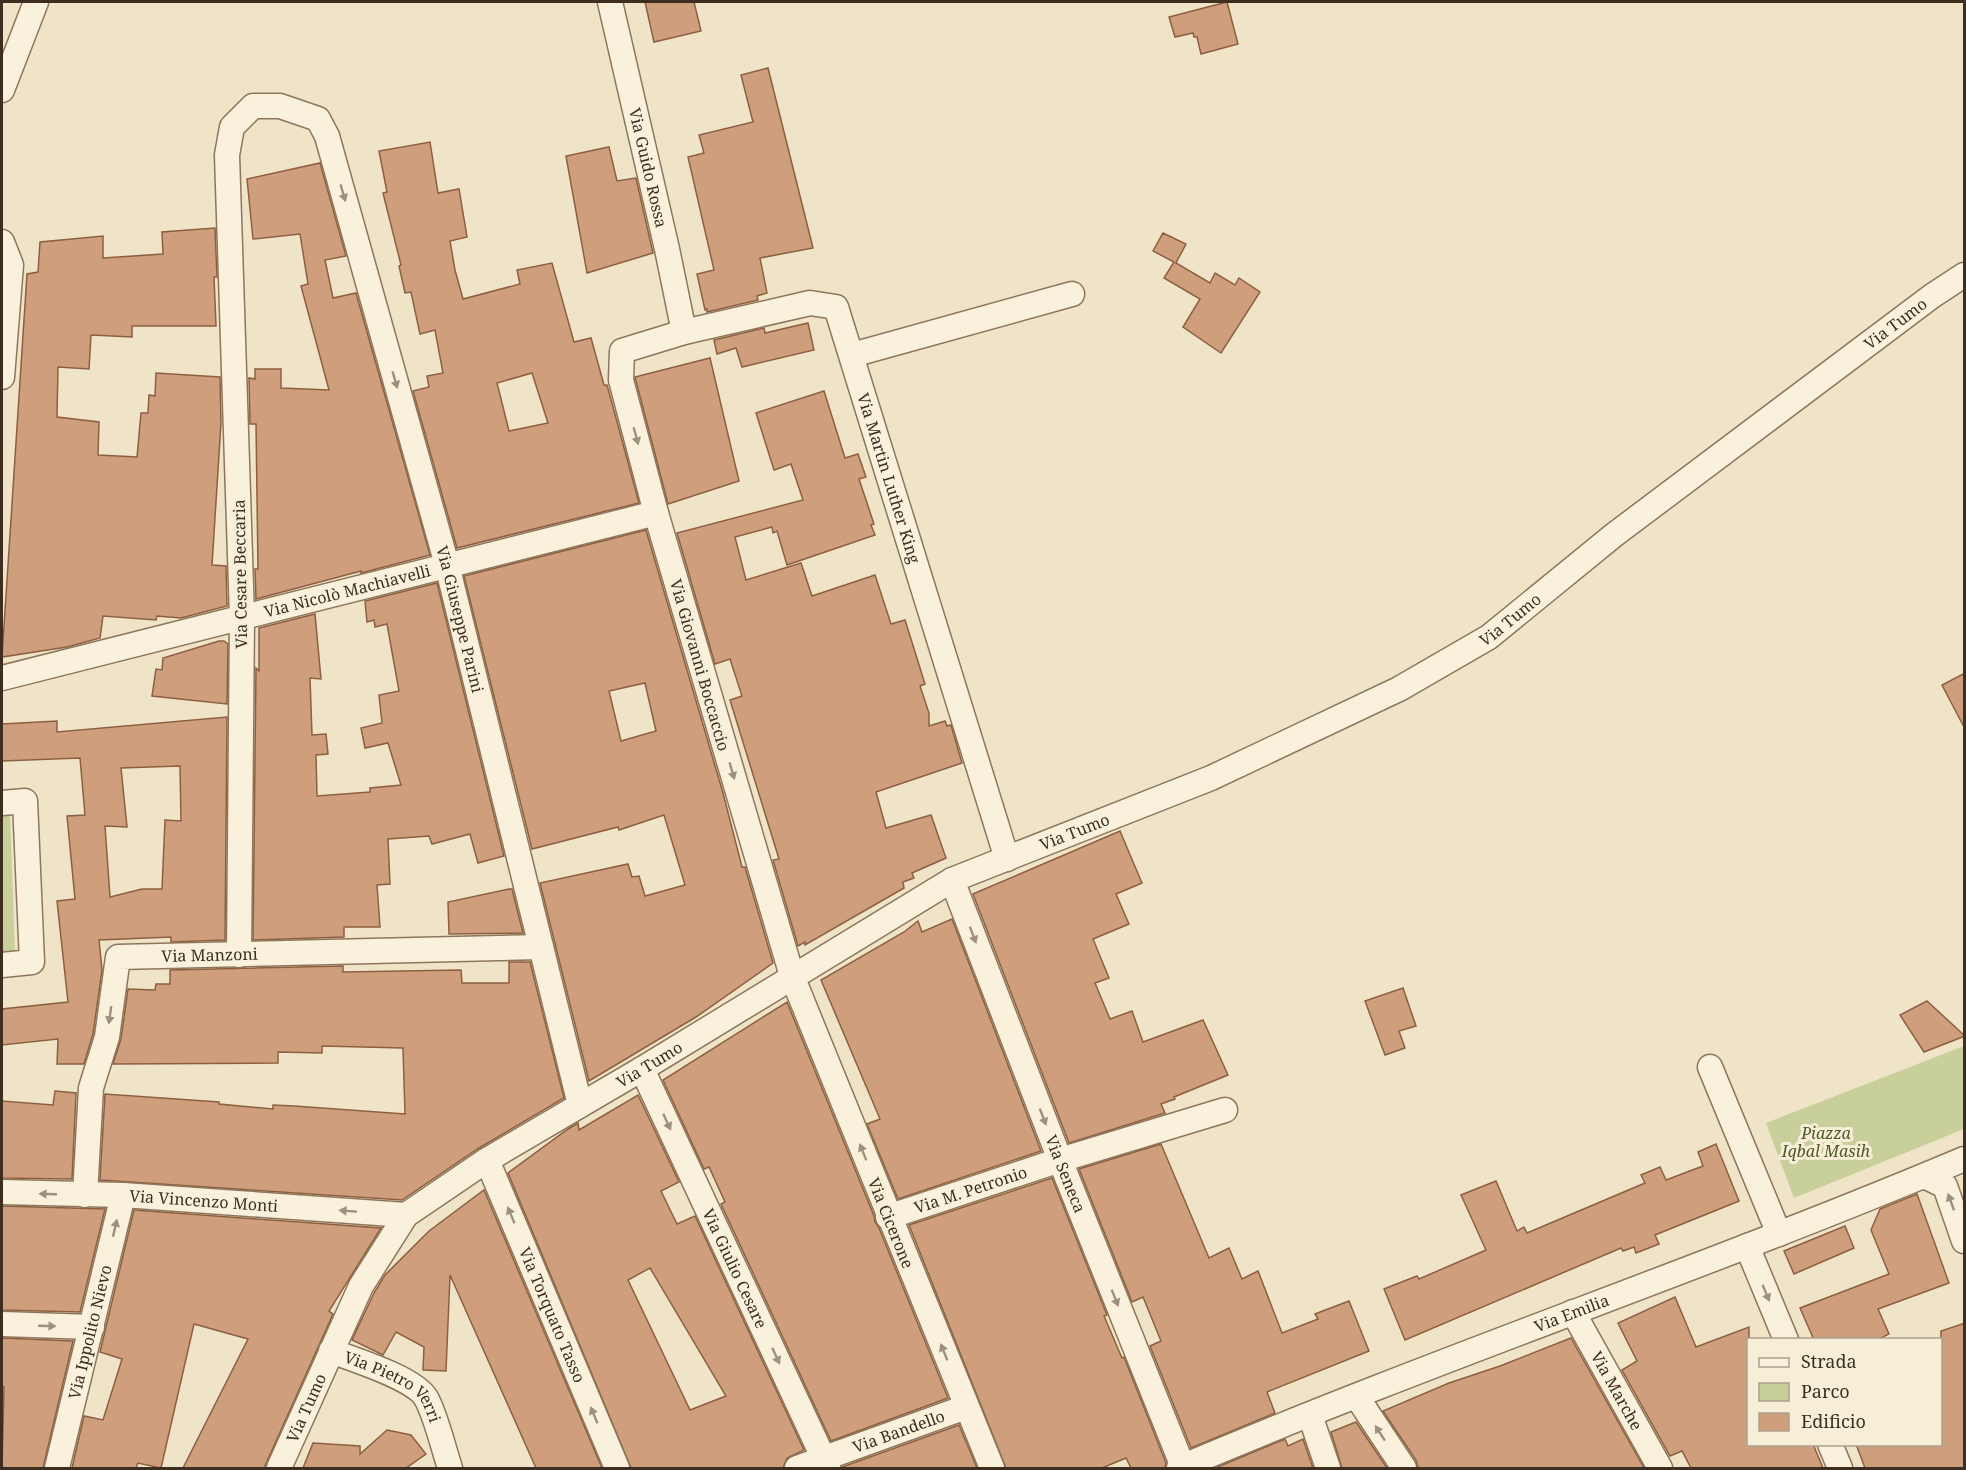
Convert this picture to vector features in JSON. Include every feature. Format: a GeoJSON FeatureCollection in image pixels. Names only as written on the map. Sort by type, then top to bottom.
{"type":"FeatureCollection","features":[{"type":"Feature","properties":{"kind":"street"},"geometry":{"type":"LineString","coordinates":[[2,90],[36,2]]}},
{"type":"Feature","properties":{"kind":"street","name":"Via Guido Rossa"},"geometry":{"type":"LineString","coordinates":[[610,2],[684,332]]}},
{"type":"Feature","properties":{"kind":"street","name":"Via Cesare Beccaria"},"geometry":{"type":"LineString","coordinates":[[238,955],[242,617],[227,154],[232,127],[254,106],[280,106],[318,119],[327,136]]}},
{"type":"Feature","properties":{"kind":"street","name":"Via Giuseppe Parini"},"geometry":{"type":"LineString","coordinates":[[327,136],[447,565],[580,1105]]}},
{"type":"Feature","properties":{"kind":"street"},"geometry":{"type":"LineString","coordinates":[[2,242],[11,265],[2,378]]}},
{"type":"Feature","properties":{"kind":"street","name":"Via Tumo"},"geometry":{"type":"LineString","coordinates":[[279,1468],[361,1286],[406,1215],[487,1160],[642,1069],[952,880],[1211,778],[1399,689],[1489,637],[1614,535],[1932,296],[1965,275]]}},
{"type":"Feature","properties":{"kind":"street"},"geometry":{"type":"LineString","coordinates":[[852,355],[1072,294]]}},
{"type":"Feature","properties":{"kind":"street","name":"Via Martin Luther King"},"geometry":{"type":"LineString","coordinates":[[622,351],[684,332],[810,303],[836,307],[1007,859]]}},
{"type":"Feature","properties":{"kind":"street","name":"Via Giovanni Boccaccio"},"geometry":{"type":"LineString","coordinates":[[622,351],[621,380],[656,513],[792,976]]}},
{"type":"Feature","properties":{"kind":"street","name":"Via Nicolò Machiavelli"},"geometry":{"type":"LineString","coordinates":[[2,678],[656,513]]}},
{"type":"Feature","properties":{"kind":"street"},"geometry":{"type":"LineString","coordinates":[[2,803],[25,801],[32,962],[2,965]]}},
{"type":"Feature","properties":{"kind":"street","name":"Via Seneca"},"geometry":{"type":"LineString","coordinates":[[952,880],[1059,1160],[1181,1468]]}},
{"type":"Feature","properties":{"kind":"street","name":"Via Manzoni"},"geometry":{"type":"LineString","coordinates":[[85,1195],[91,1088],[107,1037],[118,957],[541,947]]}},
{"type":"Feature","properties":{"kind":"street","name":"Via Cicerone"},"geometry":{"type":"LineString","coordinates":[[792,976],[888,1217],[992,1468]]}},
{"type":"Feature","properties":{"kind":"street"},"geometry":{"type":"LineString","coordinates":[[1710,1067],[1779,1233]]}},
{"type":"Feature","properties":{"kind":"street","name":"Via Giulio Cesare"},"geometry":{"type":"LineString","coordinates":[[642,1069],[826,1463]]}},
{"type":"Feature","properties":{"kind":"street","name":"Via M. Petronio"},"geometry":{"type":"LineString","coordinates":[[888,1217],[1059,1160],[1225,1110]]}},
{"type":"Feature","properties":{"kind":"street","name":"Via Emilia"},"geometry":{"type":"LineString","coordinates":[[1181,1468],[1310,1415],[1965,1159]]}},
{"type":"Feature","properties":{"kind":"street","name":"Via Torquato Tasso"},"geometry":{"type":"LineString","coordinates":[[487,1160],[617,1468]]}},
{"type":"Feature","properties":{"kind":"street"},"geometry":{"type":"LineString","coordinates":[[1924,1176],[1945,1186],[1965,1241]]}},
{"type":"Feature","properties":{"kind":"street","name":"Via Vincenzo Monti"},"geometry":{"type":"LineString","coordinates":[[2,1192],[123,1195],[406,1215]]}},
{"type":"Feature","properties":{"kind":"street","name":"Via Ippolito Nievo"},"geometry":{"type":"LineString","coordinates":[[57,1468],[123,1195]]}},
{"type":"Feature","properties":{"kind":"street"},"geometry":{"type":"LineString","coordinates":[[1747,1246],[1785,1338]]}},
{"type":"Feature","properties":{"kind":"street","name":"Via Marche"},"geometry":{"type":"LineString","coordinates":[[1573,1312],[1660,1468]]}},
{"type":"Feature","properties":{"kind":"street"},"geometry":{"type":"LineString","coordinates":[[2,1324],[92,1327]]}},
{"type":"Feature","properties":{"kind":"street","name":"Via Pietro Verri"},"geometry":{"type":"LineString","coordinates":[[331,1351],[398,1377],[418,1388],[427,1399],[450,1468]]}},
{"type":"Feature","properties":{"kind":"street"},"geometry":{"type":"LineString","coordinates":[[1357,1397],[1404,1468]]}},
{"type":"Feature","properties":{"kind":"street","name":"Via Bandello"},"geometry":{"type":"LineString","coordinates":[[797,1468],[826,1463],[966,1407]]}},
{"type":"Feature","properties":{"kind":"street"},"geometry":{"type":"LineString","coordinates":[[1310,1415],[1328,1468]]}},
{"type":"Feature","properties":{"kind":"street"},"geometry":{"type":"LineString","coordinates":[[1831,1446],[1840,1468]]}},
{"type":"Feature","properties":{"kind":"green space"},"geometry":{"type":"Polygon","coordinates":[[[2,814],[10,814],[15,955],[2,956],[2,814]]]}},
{"type":"Feature","properties":{"kind":"green space","name":"Piazza Iqbal Masih"},"geometry":{"type":"Polygon","coordinates":[[[1964,1046],[1964,1129],[1794,1198],[1766,1123],[1964,1046]]]}},
{"type":"Feature","properties":{"kind":"building"},"geometry":{"type":"Polygon","coordinates":[[[645,2],[694,2],[701,31],[654,42],[645,2]]]}},
{"type":"Feature","properties":{"kind":"building"},"geometry":{"type":"Polygon","coordinates":[[[1227,2],[1238,44],[1201,54],[1197,37],[1194,37],[1193,33],[1175,37],[1169,17],[1227,2]]]}},
{"type":"Feature","properties":{"kind":"building"},"geometry":{"type":"Polygon","coordinates":[[[768,68],[813,248],[760,258],[767,293],[757,296],[758,300],[707,312],[697,274],[714,270],[688,157],[704,153],[699,135],[753,122],[741,75],[768,68]]]}},
{"type":"Feature","properties":{"kind":"building"},"geometry":{"type":"Polygon","coordinates":[[[430,142],[438,193],[459,189],[467,237],[450,241],[463,299],[520,284],[517,270],[552,263],[574,342],[591,338],[604,385],[607,385],[639,503],[457,548],[413,391],[429,387],[427,376],[443,373],[435,330],[420,334],[411,292],[405,293],[399,266],[401,265],[383,193],[387,192],[379,151],[430,142]],[[532,373],[497,383],[509,431],[548,423],[532,373]]]}},
{"type":"Feature","properties":{"kind":"building"},"geometry":{"type":"Polygon","coordinates":[[[609,147],[617,181],[636,178],[653,253],[587,273],[566,156],[609,147]]]}},
{"type":"Feature","properties":{"kind":"building"},"geometry":{"type":"Polygon","coordinates":[[[320,163],[346,256],[325,260],[333,298],[356,293],[430,555],[256,599],[255,569],[258,569],[256,424],[250,424],[249,378],[255,379],[255,369],[281,369],[281,388],[329,390],[301,286],[308,284],[300,234],[253,239],[247,179],[320,163]]]}},
{"type":"Feature","properties":{"kind":"building"},"geometry":{"type":"Polygon","coordinates":[[[215,228],[216,326],[132,326],[132,337],[91,335],[89,369],[58,367],[57,417],[99,422],[98,455],[137,457],[141,413],[148,413],[149,395],[155,396],[156,373],[220,377],[221,423],[212,565],[226,566],[227,606],[181,618],[157,616],[156,620],[103,616],[100,638],[67,647],[2,657],[27,274],[38,272],[40,242],[103,236],[103,258],[163,254],[162,232],[215,228]]]}},
{"type":"Feature","properties":{"kind":"building"},"geometry":{"type":"Polygon","coordinates":[[[1163,233],[1186,244],[1176,263],[1210,283],[1215,273],[1235,285],[1239,278],[1260,292],[1221,353],[1183,327],[1200,299],[1164,278],[1174,262],[1153,251],[1163,233]]]}},
{"type":"Feature","properties":{"kind":"building"},"geometry":{"type":"Polygon","coordinates":[[[808,323],[814,350],[742,367],[736,348],[717,354],[714,340],[764,328],[765,333],[808,323]]]}},
{"type":"Feature","properties":{"kind":"building"},"geometry":{"type":"Polygon","coordinates":[[[710,358],[739,481],[668,504],[635,377],[710,358]]]}},
{"type":"Feature","properties":{"kind":"building"},"geometry":{"type":"Polygon","coordinates":[[[824,391],[845,458],[858,454],[866,477],[859,479],[874,524],[871,525],[875,535],[787,565],[777,531],[773,533],[772,527],[735,537],[746,580],[801,563],[812,596],[875,575],[891,624],[905,620],[925,684],[920,686],[929,713],[929,726],[945,721],[947,726],[951,725],[962,763],[876,792],[886,828],[931,815],[946,858],[912,873],[914,878],[903,882],[904,888],[805,945],[805,942],[798,946],[773,860],[779,859],[730,700],[742,696],[730,659],[715,664],[677,533],[803,500],[791,464],[774,470],[756,413],[824,391]]]}},
{"type":"Feature","properties":{"kind":"building"},"geometry":{"type":"Polygon","coordinates":[[[646,530],[723,793],[742,867],[745,867],[773,963],[696,1017],[589,1081],[540,883],[628,864],[632,877],[639,876],[645,896],[685,885],[664,815],[619,830],[618,827],[532,849],[464,576],[646,530]],[[645,683],[609,691],[621,741],[656,731],[645,683]]]}},
{"type":"Feature","properties":{"kind":"building"},"geometry":{"type":"Polygon","coordinates":[[[437,583],[504,856],[478,863],[470,834],[432,844],[429,836],[388,839],[390,884],[377,885],[380,927],[344,927],[344,937],[253,940],[256,668],[259,671],[259,628],[315,614],[321,679],[310,678],[312,735],[326,734],[328,754],[316,755],[317,796],[370,792],[370,788],[401,785],[388,743],[365,748],[361,728],[382,723],[379,695],[399,691],[387,624],[375,627],[374,620],[367,622],[365,601],[437,583]]]}},
{"type":"Feature","properties":{"kind":"building"},"geometry":{"type":"Polygon","coordinates":[[[219,641],[228,644],[227,704],[152,696],[156,669],[162,670],[163,658],[219,641]]]}},
{"type":"Feature","properties":{"kind":"building"},"geometry":{"type":"Polygon","coordinates":[[[1965,673],[1965,729],[1942,685],[1965,673]]]}},
{"type":"Feature","properties":{"kind":"building"},"geometry":{"type":"Polygon","coordinates":[[[227,717],[225,940],[171,942],[171,937],[99,940],[102,970],[93,1034],[84,1064],[57,1064],[58,1039],[2,1045],[2,1009],[68,1002],[57,901],[75,899],[67,816],[85,815],[80,758],[2,761],[2,724],[57,721],[57,732],[227,717]],[[180,766],[121,768],[127,827],[105,826],[110,897],[142,889],[162,889],[165,820],[181,821],[180,766]]]}},
{"type":"Feature","properties":{"kind":"building"},"geometry":{"type":"Polygon","coordinates":[[[1120,831],[1142,883],[1116,894],[1129,924],[1093,939],[1109,978],[1095,983],[1110,1019],[1132,1011],[1143,1042],[1203,1020],[1228,1075],[1161,1104],[1165,1113],[1069,1143],[973,894],[1120,831]]]}},
{"type":"Feature","properties":{"kind":"building"},"geometry":{"type":"Polygon","coordinates":[[[512,889],[523,933],[449,934],[448,902],[512,889]]]}},
{"type":"Feature","properties":{"kind":"building"},"geometry":{"type":"Polygon","coordinates":[[[952,919],[1041,1151],[898,1199],[867,1124],[880,1119],[821,980],[904,932],[918,921],[922,932],[952,919]]]}},
{"type":"Feature","properties":{"kind":"building"},"geometry":{"type":"Polygon","coordinates":[[[509,962],[530,962],[564,1098],[479,1148],[402,1200],[100,1180],[105,1094],[219,1102],[219,1104],[273,1109],[273,1105],[405,1114],[403,1048],[322,1046],[322,1053],[278,1052],[278,1063],[113,1064],[121,1039],[128,989],[155,990],[156,984],[170,984],[170,970],[343,966],[343,972],[461,970],[462,983],[509,983],[509,962]]]}},
{"type":"Feature","properties":{"kind":"building"},"geometry":{"type":"Polygon","coordinates":[[[1403,988],[1416,1026],[1399,1031],[1405,1048],[1385,1055],[1365,1001],[1403,988]]]}},
{"type":"Feature","properties":{"kind":"building"},"geometry":{"type":"Polygon","coordinates":[[[1927,1001],[1965,1036],[1924,1052],[1900,1015],[1927,1001]]]}},
{"type":"Feature","properties":{"kind":"building"},"geometry":{"type":"Polygon","coordinates":[[[787,1002],[948,1398],[831,1441],[721,1204],[725,1202],[709,1167],[704,1169],[663,1080],[787,1002]]]}},
{"type":"Feature","properties":{"kind":"building"},"geometry":{"type":"Polygon","coordinates":[[[55,1091],[76,1093],[72,1179],[2,1178],[2,1101],[53,1105],[55,1091]]]}},
{"type":"Feature","properties":{"kind":"building"},"geometry":{"type":"Polygon","coordinates":[[[638,1095],[679,1182],[661,1191],[677,1224],[695,1216],[804,1450],[787,1458],[783,1468],[631,1468],[508,1173],[578,1123],[579,1130],[638,1095]],[[650,1268],[628,1280],[690,1410],[726,1396],[650,1268]]]}},
{"type":"Feature","properties":{"kind":"building"},"geometry":{"type":"Polygon","coordinates":[[[1161,1144],[1209,1258],[1229,1248],[1242,1279],[1258,1271],[1282,1333],[1318,1319],[1315,1314],[1349,1301],[1369,1351],[1267,1392],[1275,1413],[1191,1448],[1150,1346],[1161,1341],[1143,1297],[1132,1302],[1079,1169],[1161,1144]]]}},
{"type":"Feature","properties":{"kind":"building"},"geometry":{"type":"Polygon","coordinates":[[[1716,1144],[1739,1201],[1655,1235],[1659,1244],[1636,1253],[1634,1247],[1623,1251],[1621,1248],[1405,1340],[1384,1289],[1417,1276],[1419,1279],[1486,1250],[1461,1195],[1496,1181],[1517,1231],[1524,1227],[1527,1233],[1645,1183],[1641,1175],[1660,1167],[1666,1180],[1703,1166],[1698,1152],[1716,1144]]]}},
{"type":"Feature","properties":{"kind":"building"},"geometry":{"type":"Polygon","coordinates":[[[1052,1178],[1107,1315],[1104,1316],[1122,1358],[1124,1357],[1166,1463],[1165,1468],[1131,1468],[1126,1458],[1102,1468],[1006,1468],[909,1225],[1052,1178]]]}},
{"type":"Feature","properties":{"kind":"building"},"geometry":{"type":"Polygon","coordinates":[[[484,1190],[602,1468],[536,1468],[450,1275],[446,1371],[423,1370],[424,1347],[396,1332],[383,1355],[352,1340],[385,1275],[429,1231],[484,1190]]]}},
{"type":"Feature","properties":{"kind":"building"},"geometry":{"type":"Polygon","coordinates":[[[1917,1194],[1949,1283],[1878,1309],[1889,1334],[1881,1338],[1813,1338],[1800,1308],[1889,1274],[1871,1230],[1880,1209],[1917,1194]]]}},
{"type":"Feature","properties":{"kind":"building"},"geometry":{"type":"Polygon","coordinates":[[[2,1206],[105,1209],[80,1312],[2,1310],[2,1206]]]}},
{"type":"Feature","properties":{"kind":"building"},"geometry":{"type":"Polygon","coordinates":[[[134,1210],[381,1228],[329,1311],[333,1314],[264,1468],[183,1468],[248,1339],[194,1324],[161,1468],[138,1463],[136,1468],[72,1468],[84,1416],[103,1420],[122,1359],[100,1352],[134,1210]]]}},
{"type":"Feature","properties":{"kind":"building"},"geometry":{"type":"Polygon","coordinates":[[[1845,1226],[1854,1248],[1794,1274],[1784,1251],[1845,1226]]]}},
{"type":"Feature","properties":{"kind":"building"},"geometry":{"type":"Polygon","coordinates":[[[1675,1297],[1696,1347],[1749,1327],[1749,1338],[1747,1338],[1747,1446],[1814,1446],[1823,1468],[1691,1468],[1682,1451],[1670,1456],[1622,1370],[1637,1361],[1618,1323],[1675,1297]]]}},
{"type":"Feature","properties":{"kind":"building"},"geometry":{"type":"Polygon","coordinates":[[[1965,1323],[1965,1468],[1865,1468],[1857,1446],[1942,1446],[1941,1331],[1965,1323]]]}},
{"type":"Feature","properties":{"kind":"building"},"geometry":{"type":"Polygon","coordinates":[[[2,1338],[73,1341],[43,1468],[2,1468],[4,1387],[2,1387],[2,1338]]]}},
{"type":"Feature","properties":{"kind":"building"},"geometry":{"type":"Polygon","coordinates":[[[1571,1338],[1644,1468],[1418,1468],[1416,1460],[1383,1411],[1449,1383],[1571,1338]]]}},
{"type":"Feature","properties":{"kind":"building"},"geometry":{"type":"Polygon","coordinates":[[[1356,1422],[1387,1468],[1342,1468],[1331,1432],[1356,1422]]]}},
{"type":"Feature","properties":{"kind":"building"},"geometry":{"type":"Polygon","coordinates":[[[959,1425],[977,1468],[842,1468],[842,1467],[959,1425]]]}},
{"type":"Feature","properties":{"kind":"building"},"geometry":{"type":"Polygon","coordinates":[[[387,1430],[411,1435],[426,1454],[406,1468],[303,1468],[313,1443],[360,1446],[360,1454],[387,1430]]]}},
{"type":"Feature","properties":{"kind":"building"},"geometry":{"type":"Polygon","coordinates":[[[1285,1439],[1288,1446],[1303,1439],[1313,1468],[1215,1468],[1285,1439]]]}}]}
